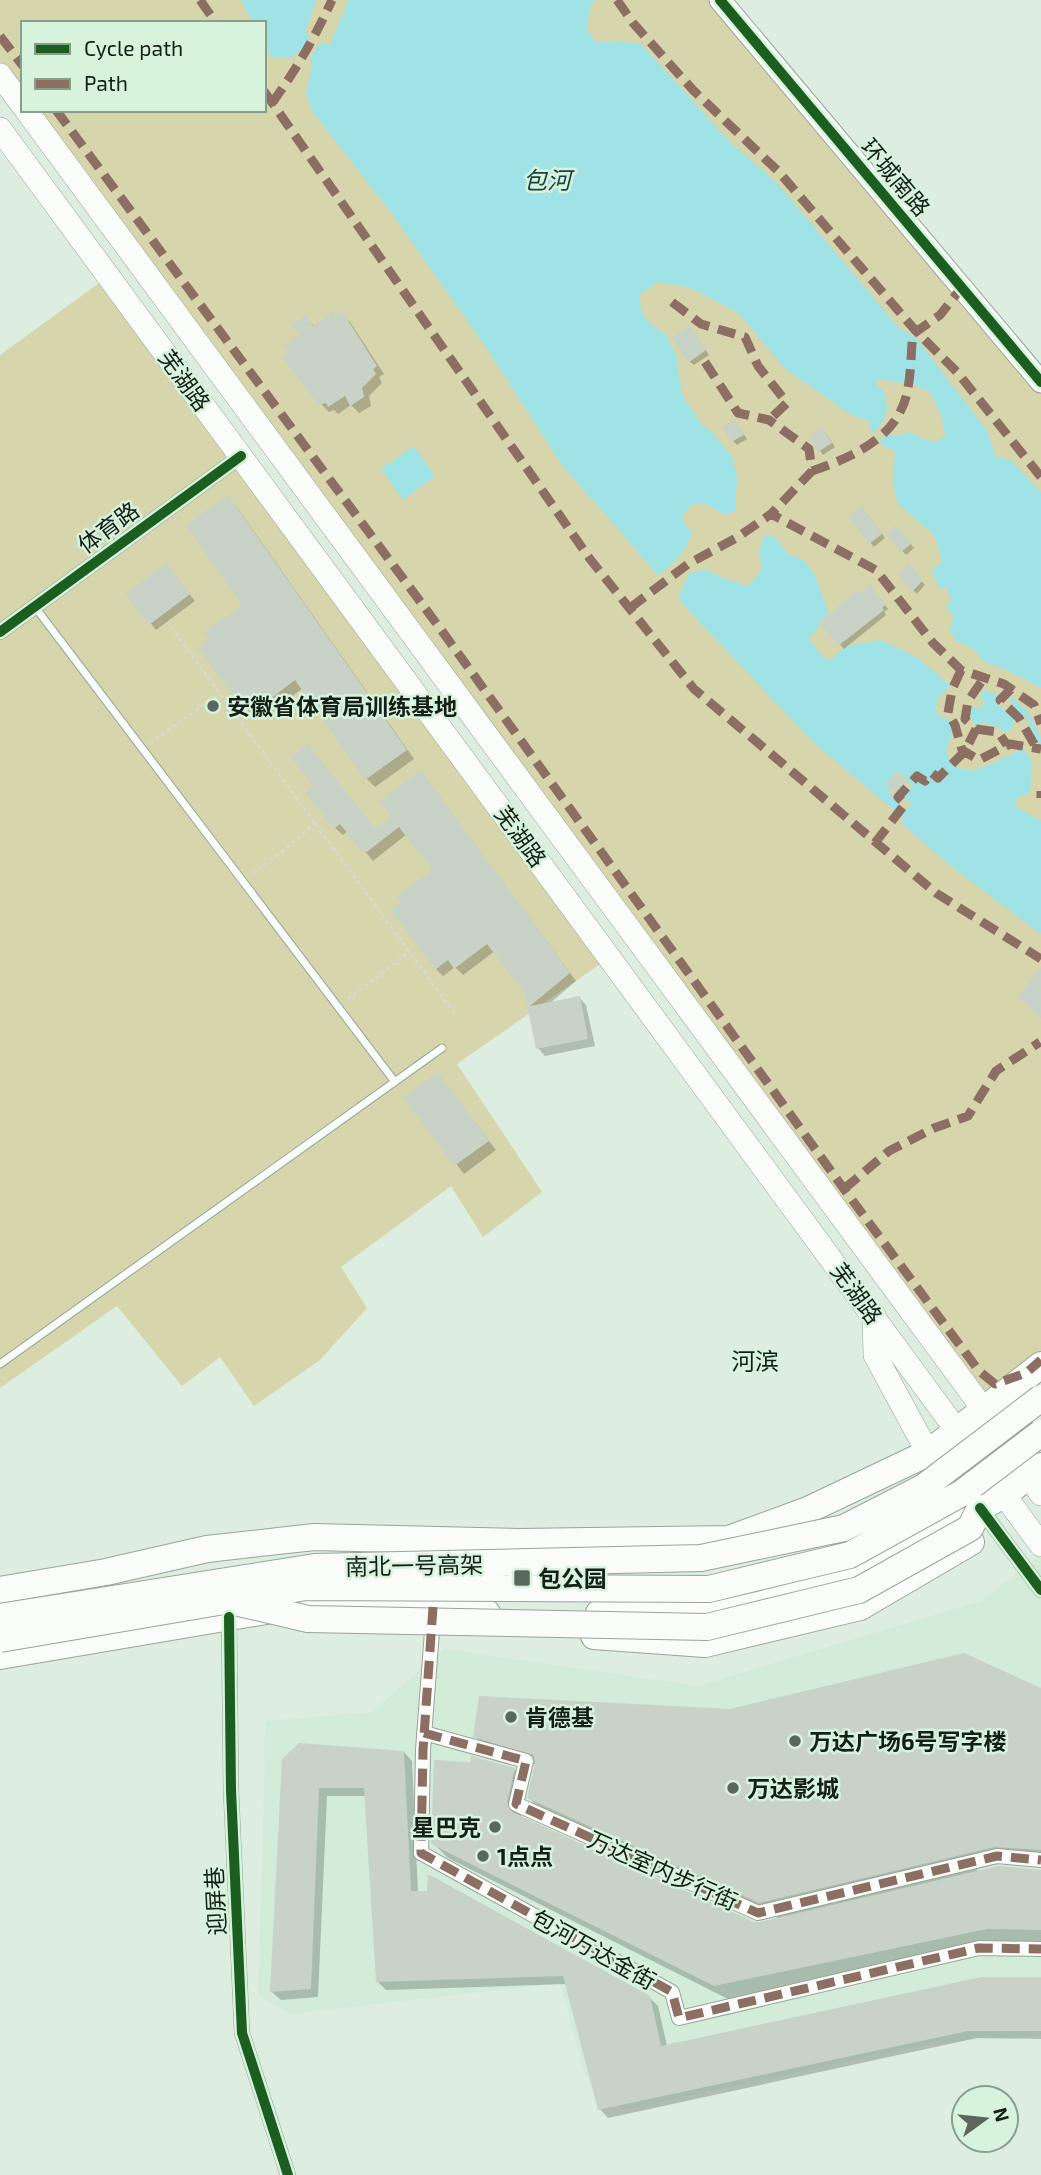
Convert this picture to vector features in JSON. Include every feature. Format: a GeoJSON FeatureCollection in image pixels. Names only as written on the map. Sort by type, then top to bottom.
{"type":"FeatureCollection","features":[{"type":"Feature","properties":{"kind":"highway"},"geometry":{"type":"LineString","coordinates":[[0,1590],[106,1572],[206,1549],[314,1537],[520,1542],[729,1539],[808,1510],[928,1453],[1041,1365]]}},
{"type":"Feature","properties":{"kind":"highway","name":"南北一号高架"},"geometry":{"type":"LineString","coordinates":[[0,1617],[315,1567],[701,1558],[844,1528],[924,1486],[1041,1398]]}},
{"type":"Feature","properties":{"kind":"highway","name":"南北一号高架"},"geometry":{"type":"LineString","coordinates":[[0,1639],[228,1609],[306,1587],[709,1589],[850,1555],[962,1493],[1041,1433]]}},
{"type":"Feature","properties":{"kind":"highway"},"geometry":{"type":"LineString","coordinates":[[0,1656],[228,1609],[307,1604],[433,1607],[486,1613],[708,1611],[842,1581],[1038,1475]]}},
{"type":"Feature","properties":{"kind":"highway"},"geometry":{"type":"LineString","coordinates":[[228,1609],[308,1619],[707,1627],[859,1590],[970,1528],[979,1508]]}},
{"type":"Feature","properties":{"kind":"highway"},"geometry":{"type":"LineString","coordinates":[[0,1580],[106,1572]]}},
{"type":"Feature","properties":{"kind":"main road"},"geometry":{"type":"LineString","coordinates":[[0,75],[21,103]]}},
{"type":"Feature","properties":{"kind":"main road","name":"芜湖路"},"geometry":{"type":"LineString","coordinates":[[27,112],[984,1410],[1038,1475]]}},
{"type":"Feature","properties":{"kind":"main road","name":"芜湖路"},"geometry":{"type":"LineString","coordinates":[[2,135],[1041,1545]]}},
{"type":"Feature","properties":{"kind":"main road"},"geometry":{"type":"LineString","coordinates":[[874,1315],[875,1355],[928,1453]]}},
{"type":"Feature","properties":{"kind":"street","name":"环城南路"},"geometry":{"type":"LineString","coordinates":[[720,0],[1041,382]]}},
{"type":"Feature","properties":{"kind":"street","name":"体育路"},"geometry":{"type":"LineString","coordinates":[[0,632],[241,456]]}},
{"type":"Feature","properties":{"kind":"street"},"geometry":{"type":"LineString","coordinates":[[979,1508],[1041,1590]]}},
{"type":"Feature","properties":{"kind":"street","name":"包河万达金街"},"geometry":{"type":"LineString","coordinates":[[433,1607],[424,1733],[421,1853],[672,1992],[679,2018],[979,1948],[1041,1949]]}},
{"type":"Feature","properties":{"kind":"street","name":"迎屏巷"},"geometry":{"type":"LineString","coordinates":[[228,1609],[231,1790],[242,2033],[288,2175]]}},
{"type":"Feature","properties":{"kind":"street","name":"万达室内步行街"},"geometry":{"type":"LineString","coordinates":[[424,1733],[526,1761],[516,1804],[758,1913],[997,1856],[1041,1860]]}},
{"type":"Feature","properties":{"kind":"lane"},"geometry":{"type":"LineString","coordinates":[[34,607],[395,1082]]}},
{"type":"Feature","properties":{"kind":"lane"},"geometry":{"type":"LineString","coordinates":[[0,1364],[442,1048]]}},
{"type":"Feature","properties":{"kind":"path"},"geometry":{"type":"LineString","coordinates":[[172,627],[457,1017]]}},
{"type":"Feature","properties":{"kind":"path"},"geometry":{"type":"LineString","coordinates":[[142,749],[220,694]]}},
{"type":"Feature","properties":{"kind":"path"},"geometry":{"type":"LineString","coordinates":[[242,881],[315,823]]}},
{"type":"Feature","properties":{"kind":"path"},"geometry":{"type":"LineString","coordinates":[[337,1008],[409,952]]}},
{"type":"Feature","properties":{"kind":"shaded area"},"geometry":{"type":"Polygon","coordinates":[[[0,0],[718,0],[1041,375],[1041,1365],[984,1410],[27,112],[266,112],[266,21],[21,21],[21,103],[0,75],[0,0]]]}},
{"type":"Feature","properties":{"kind":"shaded area","name":"安徽省体育局训练基地"},"geometry":{"type":"Polygon","coordinates":[[[109,276],[610,957],[457,1064],[542,1192],[483,1237],[451,1186],[341,1267],[367,1308],[320,1360],[254,1406],[220,1357],[182,1386],[117,1306],[0,1388],[0,355],[109,276]]]}},
{"type":"Feature","properties":{"kind":"shaded area"},"geometry":{"type":"Polygon","coordinates":[[[1041,1554],[1041,2035],[933,2043],[622,2110],[585,2075],[560,1983],[290,2014],[258,1995],[266,1721],[372,1712],[444,1649],[698,1686],[981,1601],[1041,1554]]]}},
{"type":"Feature","properties":{"kind":"water"},"geometry":{"type":"Polygon","coordinates":[[[241,0],[316,0],[305,33],[310,36],[293,57],[271,57],[266,48],[266,21],[252,21],[241,0]]]}},
{"type":"Feature","properties":{"kind":"water","name":"包河"},"geometry":{"type":"Polygon","coordinates":[[[349,0],[595,0],[589,11],[587,32],[592,33],[593,41],[640,43],[731,143],[776,182],[899,328],[916,338],[988,432],[995,456],[1011,460],[1041,493],[1041,688],[983,661],[972,648],[956,641],[949,628],[954,619],[947,607],[951,600],[947,587],[938,587],[932,570],[942,562],[935,536],[898,504],[893,483],[895,451],[878,443],[887,434],[894,436],[911,432],[923,439],[937,442],[945,434],[941,415],[930,392],[914,385],[876,379],[877,388],[883,389],[887,409],[884,419],[872,435],[869,421],[851,415],[784,368],[739,313],[688,287],[658,282],[640,294],[641,308],[651,324],[669,336],[667,339],[678,357],[683,396],[701,424],[712,432],[733,458],[737,480],[735,512],[723,514],[701,503],[696,503],[687,510],[682,517],[687,528],[693,531],[690,538],[680,556],[658,575],[562,465],[485,346],[390,211],[312,111],[306,92],[312,67],[310,59],[320,42],[329,46],[349,0]]]}},
{"type":"Feature","properties":{"kind":"water"},"geometry":{"type":"Polygon","coordinates":[[[414,446],[435,476],[403,500],[381,469],[414,446]]]}},
{"type":"Feature","properties":{"kind":"water"},"geometry":{"type":"Polygon","coordinates":[[[764,536],[774,536],[787,553],[803,560],[814,573],[829,613],[818,623],[820,626],[808,639],[828,661],[847,646],[881,640],[918,658],[951,686],[938,699],[936,711],[938,716],[949,719],[952,734],[946,751],[955,765],[970,770],[979,768],[1023,749],[1032,760],[1030,793],[1018,797],[1015,806],[1041,821],[1041,934],[947,863],[901,823],[904,819],[901,815],[911,804],[902,796],[912,785],[897,771],[886,784],[891,789],[889,794],[901,805],[895,811],[813,742],[678,599],[688,574],[705,569],[748,586],[761,571],[760,549],[764,536]]]}},
{"type":"Feature","properties":{"kind":"water"},"geometry":{"type":"Polygon","coordinates":[[[982,689],[1001,696],[996,703],[1013,717],[1019,713],[1009,700],[1011,695],[1029,713],[1028,717],[1020,715],[1015,718],[1012,728],[1005,732],[991,725],[975,725],[969,714],[972,707],[980,709],[985,701],[980,699],[982,689]]]}},
{"type":"Feature","properties":{"kind":"building"},"geometry":{"type":"Polygon","coordinates":[[[332,311],[335,316],[342,311],[377,366],[373,369],[376,374],[362,388],[364,397],[350,406],[345,396],[328,407],[326,403],[319,405],[282,357],[289,351],[284,346],[300,334],[291,325],[306,315],[313,326],[332,311]]]}},
{"type":"Feature","properties":{"kind":"building"},"geometry":{"type":"Polygon","coordinates":[[[690,325],[706,350],[688,363],[671,337],[690,325]]]}},
{"type":"Feature","properties":{"kind":"building"},"geometry":{"type":"Polygon","coordinates":[[[735,420],[744,435],[731,442],[722,427],[735,420]]]}},
{"type":"Feature","properties":{"kind":"building"},"geometry":{"type":"Polygon","coordinates":[[[822,427],[832,443],[818,452],[808,437],[822,427]]]}},
{"type":"Feature","properties":{"kind":"building"},"geometry":{"type":"Polygon","coordinates":[[[228,495],[407,750],[365,780],[295,680],[261,706],[254,697],[241,707],[198,648],[209,640],[204,633],[242,605],[186,525],[228,495]]]}},
{"type":"Feature","properties":{"kind":"building"},"geometry":{"type":"Polygon","coordinates":[[[862,506],[882,534],[869,544],[848,517],[862,506]]]}},
{"type":"Feature","properties":{"kind":"building"},"geometry":{"type":"Polygon","coordinates":[[[896,525],[912,543],[901,552],[886,534],[896,525]]]}},
{"type":"Feature","properties":{"kind":"building"},"geometry":{"type":"Polygon","coordinates":[[[166,563],[190,594],[149,625],[125,594],[166,563]]]}},
{"type":"Feature","properties":{"kind":"building"},"geometry":{"type":"Polygon","coordinates":[[[909,563],[923,580],[912,592],[898,574],[909,563]]]}},
{"type":"Feature","properties":{"kind":"building"},"geometry":{"type":"Polygon","coordinates":[[[870,585],[886,604],[882,608],[884,610],[838,646],[820,623],[857,589],[860,594],[870,585]]]}},
{"type":"Feature","properties":{"kind":"building"},"geometry":{"type":"Polygon","coordinates":[[[308,744],[375,828],[391,816],[380,801],[421,770],[570,973],[530,1006],[580,996],[588,1039],[536,1049],[525,994],[487,944],[454,969],[448,960],[435,970],[391,910],[402,903],[397,896],[432,870],[399,827],[364,854],[340,824],[334,829],[305,792],[313,786],[291,757],[308,744]]]}},
{"type":"Feature","properties":{"kind":"building"},"geometry":{"type":"Polygon","coordinates":[[[896,773],[907,782],[897,793],[887,784],[896,773]]]}},
{"type":"Feature","properties":{"kind":"building"},"geometry":{"type":"Polygon","coordinates":[[[1041,967],[1041,1018],[1018,997],[1041,967]]]}},
{"type":"Feature","properties":{"kind":"building"},"geometry":{"type":"Polygon","coordinates":[[[438,1072],[489,1141],[454,1166],[403,1097],[438,1072]]]}},
{"type":"Feature","properties":{"kind":"building"},"geometry":{"type":"Polygon","coordinates":[[[964,1653],[1041,1688],[1041,1850],[995,1847],[759,1903],[527,1798],[535,1763],[533,1755],[473,1737],[479,1696],[730,1709],[964,1653]]]}},
{"type":"Feature","properties":{"kind":"building"},"geometry":{"type":"Polygon","coordinates":[[[299,1743],[404,1751],[411,1891],[427,1891],[428,1874],[650,1996],[661,2046],[981,1977],[1041,1977],[1041,2031],[968,2031],[598,2110],[563,1976],[376,1982],[364,1788],[319,1788],[311,1989],[270,1992],[282,1759],[299,1743]]]}},
{"type":"Feature","properties":{"kind":"building"},"geometry":{"type":"Polygon","coordinates":[[[471,1756],[515,1768],[507,1802],[512,1812],[754,1922],[998,1866],[1041,1870],[1041,1930],[987,1929],[714,1986],[431,1844],[434,1760],[470,1762],[471,1756]]]}},
{"type":"Feature","properties":{"kind":"waterway"},"geometry":{"type":"LineString","coordinates":[[1028,717],[1041,743]]}},
{"type":"Feature","properties":{"kind":"marked path"},"geometry":{"type":"LineString","coordinates":[[200,0],[215,21]]}},
{"type":"Feature","properties":{"kind":"marked path"},"geometry":{"type":"LineString","coordinates":[[272,103],[305,53],[332,0]]}},
{"type":"Feature","properties":{"kind":"marked path"},"geometry":{"type":"LineString","coordinates":[[617,0],[633,23],[693,90],[778,171],[915,330],[957,372],[1041,477]]}},
{"type":"Feature","properties":{"kind":"marked path"},"geometry":{"type":"LineString","coordinates":[[0,36],[21,63]]}},
{"type":"Feature","properties":{"kind":"marked path"},"geometry":{"type":"LineString","coordinates":[[266,94],[590,559],[694,689],[936,893],[1041,959]]}},
{"type":"Feature","properties":{"kind":"marked path"},"geometry":{"type":"LineString","coordinates":[[57,112],[442,631],[844,1189],[979,1371],[995,1384],[1026,1373],[1041,1360]]}},
{"type":"Feature","properties":{"kind":"marked path"},"geometry":{"type":"LineString","coordinates":[[812,471],[863,449],[894,422],[905,402],[913,334],[940,315],[962,287]]}},
{"type":"Feature","properties":{"kind":"marked path"},"geometry":{"type":"LineString","coordinates":[[672,302],[701,324],[745,337],[758,366],[787,403],[769,420]]}},
{"type":"Feature","properties":{"kind":"marked path"},"geometry":{"type":"LineString","coordinates":[[705,362],[738,413],[769,420],[809,449],[812,471],[771,514]]}},
{"type":"Feature","properties":{"kind":"marked path"},"geometry":{"type":"LineString","coordinates":[[630,608],[688,564],[738,537],[771,514],[876,570],[933,643],[961,670],[1004,684],[1034,705],[1041,724]]}},
{"type":"Feature","properties":{"kind":"marked path"},"geometry":{"type":"LineString","coordinates":[[961,670],[952,690],[948,713],[955,725],[962,750],[979,760],[1010,744],[1041,749]]}},
{"type":"Feature","properties":{"kind":"marked path"},"geometry":{"type":"LineString","coordinates":[[875,843],[905,804],[898,797],[917,776],[925,781],[932,773],[938,778],[965,751],[976,729],[965,719],[968,701],[984,678]]}},
{"type":"Feature","properties":{"kind":"marked path"},"geometry":{"type":"LineString","coordinates":[[1011,689],[1000,700],[1019,718],[1037,749]]}},
{"type":"Feature","properties":{"kind":"marked path"},"geometry":{"type":"LineString","coordinates":[[976,729],[998,732],[1007,745]]}},
{"type":"Feature","properties":{"kind":"marked path"},"geometry":{"type":"LineString","coordinates":[[1041,791],[1041,798]]}},
{"type":"Feature","properties":{"kind":"marked path"},"geometry":{"type":"LineString","coordinates":[[844,1189],[889,1151],[934,1128],[968,1116],[996,1071],[1040,1042]]}},
{"type":"Feature","properties":{"kind":"marked path"},"geometry":{"type":"LineString","coordinates":[[433,1607],[423,1750],[421,1853],[672,1992],[679,2018],[979,1948],[1041,1949]]}},
{"type":"Feature","properties":{"kind":"marked path"},"geometry":{"type":"LineString","coordinates":[[424,1733],[526,1761],[516,1804],[758,1913],[997,1856],[1041,1860]]}},
{"type":"Feature","properties":{"kind":"cycle path"},"geometry":{"type":"LineString","coordinates":[[720,0],[1041,382]]}},
{"type":"Feature","properties":{"kind":"cycle path"},"geometry":{"type":"LineString","coordinates":[[0,632],[241,456]]}},
{"type":"Feature","properties":{"kind":"cycle path"},"geometry":{"type":"LineString","coordinates":[[980,1508],[1041,1590]]}},
{"type":"Feature","properties":{"kind":"cycle path"},"geometry":{"type":"LineString","coordinates":[[229,1617],[231,1790],[242,2033],[288,2175]]}},
{"type":"Feature","properties":{"kind":"place","name":"安徽省体育局训练基地"},"geometry":{"type":"Point","coordinates":[213,706]}},
{"type":"Feature","properties":{"kind":"place","name":"包公园"},"geometry":{"type":"Point","coordinates":[522,1578]}},
{"type":"Feature","properties":{"kind":"place","name":"肯德基"},"geometry":{"type":"Point","coordinates":[511,1717]}},
{"type":"Feature","properties":{"kind":"place","name":"万达广场6号写字楼"},"geometry":{"type":"Point","coordinates":[795,1741]}},
{"type":"Feature","properties":{"kind":"place","name":"万达影城"},"geometry":{"type":"Point","coordinates":[733,1788]}},
{"type":"Feature","properties":{"kind":"place","name":"星巴克"},"geometry":{"type":"Point","coordinates":[495,1827]}},
{"type":"Feature","properties":{"kind":"place","name":"1点点"},"geometry":{"type":"Point","coordinates":[483,1856]}},
{"type":"Feature","properties":{"kind":"district","name":"河滨"},"geometry":{"type":"Point","coordinates":[755,1360]}}]}
